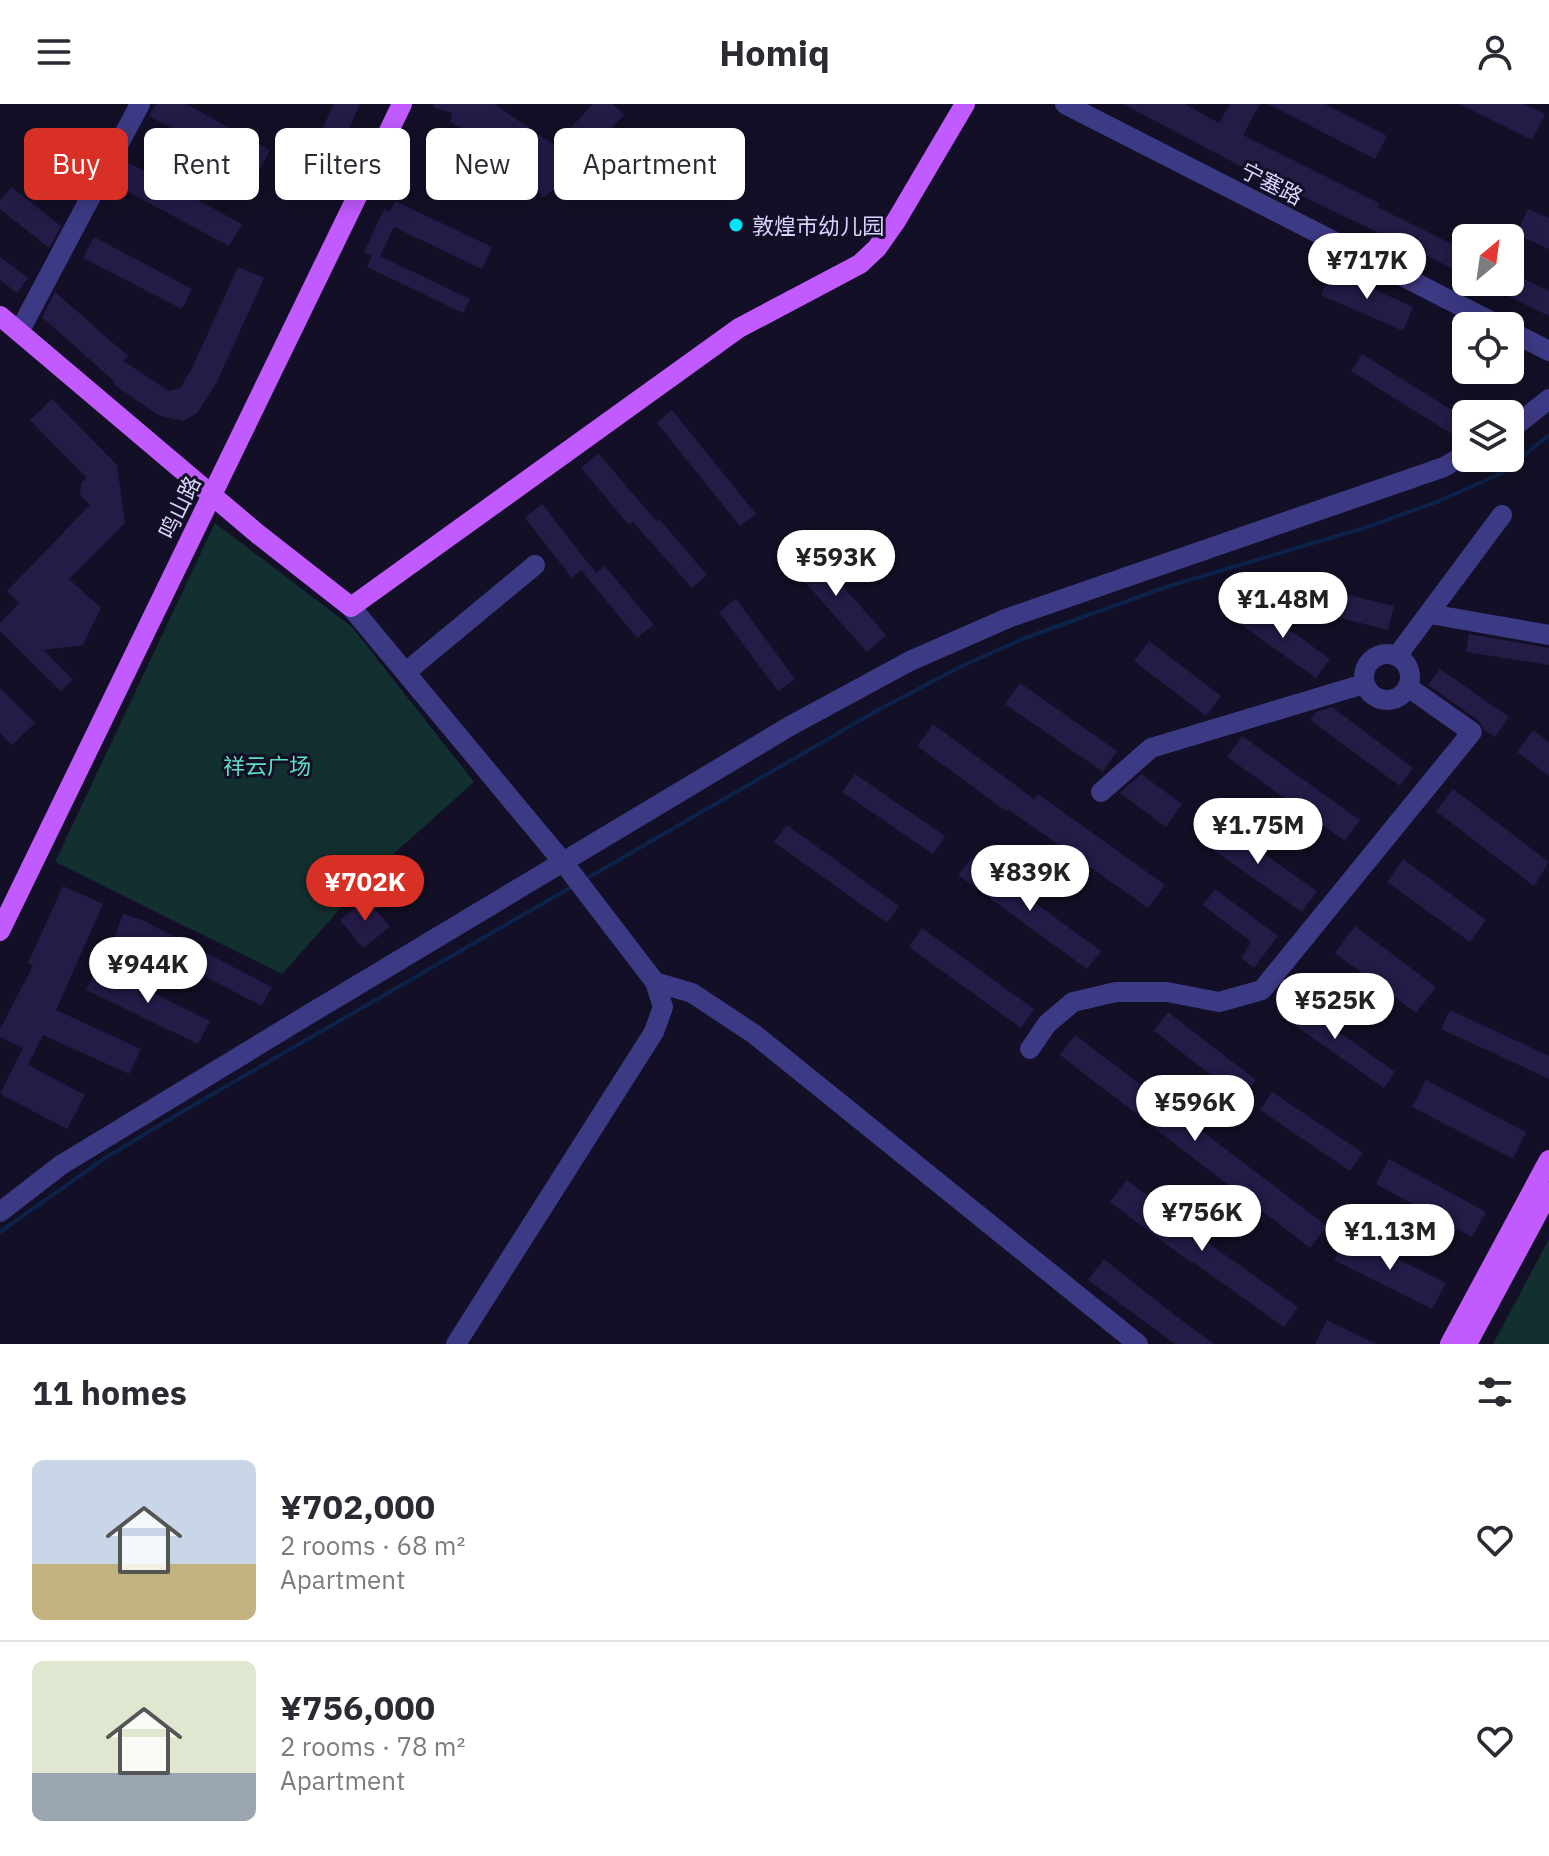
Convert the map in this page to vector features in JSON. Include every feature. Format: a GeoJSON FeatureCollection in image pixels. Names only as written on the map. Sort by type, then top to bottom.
{"type":"FeatureCollection","features":[{"type":"Feature","properties":{"kind":"main road","name":"鸣山路"},"geometry":{"type":"LineString","coordinates":[[0,931],[402,104]]}},
{"type":"Feature","properties":{"kind":"main road"},"geometry":{"type":"LineString","coordinates":[[0,316],[212,495],[351,607],[739,328],[860,264],[877,248],[896,221],[965,104]]}},
{"type":"Feature","properties":{"kind":"main road"},"geometry":{"type":"LineString","coordinates":[[1450,1344],[1549,1160]]}},
{"type":"Feature","properties":{"kind":"main road"},"geometry":{"type":"LineString","coordinates":[[1467,1344],[1549,1192]]}},
{"type":"Feature","properties":{"kind":"street"},"geometry":{"type":"LineString","coordinates":[[19,332],[140,104]]}},
{"type":"Feature","properties":{"kind":"street","name":"宁塞路"},"geometry":{"type":"LineString","coordinates":[[1065,104],[1473,312]]}},
{"type":"Feature","properties":{"kind":"street"},"geometry":{"type":"LineString","coordinates":[[1524,338],[1549,351]]}},
{"type":"Feature","properties":{"kind":"street"},"geometry":{"type":"LineString","coordinates":[[1524,419],[1549,399]]}},
{"type":"Feature","properties":{"kind":"street"},"geometry":{"type":"LineString","coordinates":[[0,1212],[61,1165],[573,876],[790,726],[910,661],[1008,618],[1452,462]]}},
{"type":"Feature","properties":{"kind":"street"},"geometry":{"type":"LineString","coordinates":[[1397,656],[1502,515]]}},
{"type":"Feature","properties":{"kind":"street"},"geometry":{"type":"LineString","coordinates":[[406,672],[535,565]]}},
{"type":"Feature","properties":{"kind":"street"},"geometry":{"type":"LineString","coordinates":[[351,607],[573,876],[655,982],[663,1007],[654,1032],[456,1344]]}},
{"type":"Feature","properties":{"kind":"street"},"geometry":{"type":"LineString","coordinates":[[1430,614],[1549,635]]}},
{"type":"Feature","properties":{"kind":"street"},"geometry":{"type":"LineString","coordinates":[[1379,655],[1397,656],[1409,669],[1408,687],[1402,694],[1386,700],[1369,693],[1364,684],[1366,666],[1379,655]]}},
{"type":"Feature","properties":{"kind":"street"},"geometry":{"type":"LineString","coordinates":[[1101,792],[1151,748],[1364,684]]}},
{"type":"Feature","properties":{"kind":"street"},"geometry":{"type":"LineString","coordinates":[[1030,1049],[1047,1024],[1073,1002],[1116,992],[1167,992],[1219,1002],[1262,990],[1472,732],[1408,687]]}},
{"type":"Feature","properties":{"kind":"street"},"geometry":{"type":"LineString","coordinates":[[655,982],[692,993],[754,1034],[1138,1344]]}},
{"type":"Feature","properties":{"kind":"green space","name":"祥云广场"},"geometry":{"type":"Polygon","coordinates":[[[215,523],[352,627],[474,782],[371,874],[282,974],[55,862],[215,523]]]}},
{"type":"Feature","properties":{"kind":"green space"},"geometry":{"type":"Polygon","coordinates":[[[1549,1239],[1549,1344],[1493,1344],[1549,1239]]]}},
{"type":"Feature","properties":{"kind":"building"},"geometry":{"type":"Polygon","coordinates":[[[156,104],[186,104],[230,128],[171,128],[149,116],[156,104]]]}},
{"type":"Feature","properties":{"kind":"building"},"geometry":{"type":"Polygon","coordinates":[[[334,104],[360,104],[349,128],[323,128],[334,104]]]}},
{"type":"Feature","properties":{"kind":"building"},"geometry":{"type":"Polygon","coordinates":[[[433,104],[494,104],[529,128],[462,128],[450,122],[452,113],[433,107],[433,104]]]}},
{"type":"Feature","properties":{"kind":"building"},"geometry":{"type":"Polygon","coordinates":[[[593,104],[612,104],[624,115],[612,128],[571,128],[593,104]]]}},
{"type":"Feature","properties":{"kind":"building"},"geometry":{"type":"Polygon","coordinates":[[[1123,104],[1185,104],[1219,123],[1230,104],[1260,104],[1243,135],[1379,203],[1377,207],[1452,244],[1452,268],[1248,170],[1123,104]]]}},
{"type":"Feature","properties":{"kind":"building"},"geometry":{"type":"Polygon","coordinates":[[[1268,104],[1325,104],[1387,136],[1375,159],[1268,104]]]}},
{"type":"Feature","properties":{"kind":"building"},"geometry":{"type":"Polygon","coordinates":[[[1459,104],[1524,104],[1545,114],[1532,140],[1459,104]]]}},
{"type":"Feature","properties":{"kind":"building"},"geometry":{"type":"Polygon","coordinates":[[[538,134],[554,145],[554,189],[543,198],[538,190],[538,134]]]}},
{"type":"Feature","properties":{"kind":"building"},"geometry":{"type":"Polygon","coordinates":[[[259,144],[270,150],[259,171],[259,144]]]}},
{"type":"Feature","properties":{"kind":"building"},"geometry":{"type":"Polygon","coordinates":[[[128,165],[144,171],[144,200],[198,200],[242,224],[229,246],[128,192],[128,165]]]}},
{"type":"Feature","properties":{"kind":"building"},"geometry":{"type":"Polygon","coordinates":[[[11,187],[61,226],[49,248],[0,209],[0,201],[11,187]]]}},
{"type":"Feature","properties":{"kind":"building"},"geometry":{"type":"Polygon","coordinates":[[[395,201],[492,247],[482,269],[394,227],[380,256],[470,299],[463,313],[367,267],[372,256],[364,252],[384,209],[390,212],[395,201]]]}},
{"type":"Feature","properties":{"kind":"building"},"geometry":{"type":"Polygon","coordinates":[[[1528,209],[1549,218],[1549,249],[1524,238],[1524,224],[1521,224],[1528,209]]]}},
{"type":"Feature","properties":{"kind":"building"},"geometry":{"type":"Polygon","coordinates":[[[94,237],[192,289],[182,309],[83,258],[94,237]]]}},
{"type":"Feature","properties":{"kind":"building"},"geometry":{"type":"Polygon","coordinates":[[[0,257],[28,278],[17,293],[0,280],[0,257]]]}},
{"type":"Feature","properties":{"kind":"building"},"geometry":{"type":"Polygon","coordinates":[[[238,267],[264,278],[217,382],[197,413],[183,421],[160,416],[113,384],[115,382],[42,317],[55,292],[128,356],[123,361],[169,391],[180,388],[192,368],[238,267]]]}},
{"type":"Feature","properties":{"kind":"building"},"geometry":{"type":"Polygon","coordinates":[[[1332,270],[1413,307],[1403,331],[1321,295],[1332,270]]]}},
{"type":"Feature","properties":{"kind":"building"},"geometry":{"type":"Polygon","coordinates":[[[1524,279],[1549,291],[1549,316],[1508,296],[1524,296],[1524,279]]]}},
{"type":"Feature","properties":{"kind":"building"},"geometry":{"type":"Polygon","coordinates":[[[1362,354],[1452,410],[1452,434],[1351,371],[1362,354]]]}},
{"type":"Feature","properties":{"kind":"building"},"geometry":{"type":"Polygon","coordinates":[[[52,399],[117,465],[125,523],[69,579],[101,608],[83,645],[43,650],[73,679],[61,691],[0,631],[0,623],[19,603],[7,591],[90,505],[80,495],[81,483],[87,478],[30,420],[52,399]]]}},
{"type":"Feature","properties":{"kind":"building"},"geometry":{"type":"Polygon","coordinates":[[[672,410],[756,514],[740,526],[657,423],[672,410]]]}},
{"type":"Feature","properties":{"kind":"building"},"geometry":{"type":"Polygon","coordinates":[[[598,453],[707,575],[692,588],[633,522],[629,525],[581,468],[598,453]]]}},
{"type":"Feature","properties":{"kind":"building"},"geometry":{"type":"Polygon","coordinates":[[[542,504],[596,573],[605,566],[654,625],[637,638],[581,570],[572,578],[525,518],[542,504]]]}},
{"type":"Feature","properties":{"kind":"building"},"geometry":{"type":"Polygon","coordinates":[[[805,544],[886,635],[867,652],[786,561],[805,544]]]}},
{"type":"Feature","properties":{"kind":"building"},"geometry":{"type":"Polygon","coordinates":[[[1323,589],[1394,606],[1388,630],[1317,612],[1323,589]]]}},
{"type":"Feature","properties":{"kind":"building"},"geometry":{"type":"Polygon","coordinates":[[[736,599],[795,679],[778,691],[719,612],[736,599]]]}},
{"type":"Feature","properties":{"kind":"building"},"geometry":{"type":"Polygon","coordinates":[[[1250,601],[1330,659],[1316,678],[1236,621],[1250,601]]]}},
{"type":"Feature","properties":{"kind":"building"},"geometry":{"type":"Polygon","coordinates":[[[1469,634],[1549,648],[1549,665],[1466,652],[1469,634]]]}},
{"type":"Feature","properties":{"kind":"building"},"geometry":{"type":"Polygon","coordinates":[[[1149,641],[1221,696],[1206,716],[1134,661],[1149,641]]]}},
{"type":"Feature","properties":{"kind":"building"},"geometry":{"type":"Polygon","coordinates":[[[1440,669],[1509,717],[1495,737],[1484,730],[1479,721],[1428,685],[1440,669]]]}},
{"type":"Feature","properties":{"kind":"building"},"geometry":{"type":"Polygon","coordinates":[[[1020,683],[1117,751],[1103,772],[1005,704],[1020,683]]]}},
{"type":"Feature","properties":{"kind":"building"},"geometry":{"type":"Polygon","coordinates":[[[0,688],[35,723],[12,745],[0,733],[0,688]]]}},
{"type":"Feature","properties":{"kind":"building"},"geometry":{"type":"Polygon","coordinates":[[[1332,707],[1413,768],[1400,786],[1310,720],[1316,712],[1332,707]]]}},
{"type":"Feature","properties":{"kind":"building"},"geometry":{"type":"Polygon","coordinates":[[[933,724],[1034,799],[1038,794],[1165,885],[1148,908],[917,746],[933,724]]]}},
{"type":"Feature","properties":{"kind":"building"},"geometry":{"type":"Polygon","coordinates":[[[1533,730],[1549,742],[1549,776],[1517,752],[1533,730]]]}},
{"type":"Feature","properties":{"kind":"building"},"geometry":{"type":"Polygon","coordinates":[[[1242,736],[1360,820],[1345,841],[1227,757],[1242,736]]]}},
{"type":"Feature","properties":{"kind":"building"},"geometry":{"type":"Polygon","coordinates":[[[855,774],[945,836],[933,854],[842,792],[855,774]]]}},
{"type":"Feature","properties":{"kind":"building"},"geometry":{"type":"Polygon","coordinates":[[[1141,774],[1182,804],[1166,827],[1120,793],[1141,774]]]}},
{"type":"Feature","properties":{"kind":"building"},"geometry":{"type":"Polygon","coordinates":[[[1453,789],[1549,862],[1534,886],[1436,811],[1453,789]]]}},
{"type":"Feature","properties":{"kind":"building"},"geometry":{"type":"Polygon","coordinates":[[[1214,819],[1317,891],[1302,912],[1199,840],[1214,819]]]}},
{"type":"Feature","properties":{"kind":"building"},"geometry":{"type":"Polygon","coordinates":[[[787,825],[899,906],[887,923],[774,842],[787,825]]]}},
{"type":"Feature","properties":{"kind":"building"},"geometry":{"type":"Polygon","coordinates":[[[972,857],[1101,951],[1087,969],[958,875],[972,857]]]}},
{"type":"Feature","properties":{"kind":"building"},"geometry":{"type":"Polygon","coordinates":[[[1403,859],[1486,920],[1470,942],[1387,882],[1403,859]]]}},
{"type":"Feature","properties":{"kind":"building"},"geometry":{"type":"Polygon","coordinates":[[[63,886],[103,904],[56,1010],[141,1049],[129,1074],[43,1035],[28,1065],[85,1095],[67,1129],[0,1094],[23,1048],[0,1037],[0,1029],[33,966],[28,963],[63,886]]]}},
{"type":"Feature","properties":{"kind":"building"},"geometry":{"type":"Polygon","coordinates":[[[1215,889],[1278,936],[1254,968],[1241,958],[1251,942],[1203,905],[1215,889]]]}},
{"type":"Feature","properties":{"kind":"building"},"geometry":{"type":"Polygon","coordinates":[[[366,898],[390,927],[363,948],[340,920],[366,898]]]}},
{"type":"Feature","properties":{"kind":"building"},"geometry":{"type":"Polygon","coordinates":[[[123,914],[142,920],[272,987],[262,1006],[147,947],[115,936],[123,914]]]}},
{"type":"Feature","properties":{"kind":"building"},"geometry":{"type":"Polygon","coordinates":[[[1355,926],[1436,987],[1416,1013],[1335,953],[1355,926]]]}},
{"type":"Feature","properties":{"kind":"building"},"geometry":{"type":"Polygon","coordinates":[[[922,928],[1034,1009],[1021,1028],[909,947],[922,928]]]}},
{"type":"Feature","properties":{"kind":"building"},"geometry":{"type":"Polygon","coordinates":[[[98,966],[210,1021],[198,1044],[86,990],[98,966]]]}},
{"type":"Feature","properties":{"kind":"building"},"geometry":{"type":"Polygon","coordinates":[[[1287,995],[1395,1072],[1384,1088],[1276,1012],[1287,995]]]}},
{"type":"Feature","properties":{"kind":"building"},"geometry":{"type":"Polygon","coordinates":[[[1450,1010],[1549,1056],[1549,1079],[1441,1029],[1450,1010]]]}},
{"type":"Feature","properties":{"kind":"building"},"geometry":{"type":"Polygon","coordinates":[[[1168,1012],[1256,1080],[1242,1099],[1154,1031],[1168,1012]]]}},
{"type":"Feature","properties":{"kind":"building"},"geometry":{"type":"Polygon","coordinates":[[[1075,1035],[1327,1226],[1310,1248],[1060,1055],[1075,1035]]]}},
{"type":"Feature","properties":{"kind":"building"},"geometry":{"type":"Polygon","coordinates":[[[1426,1080],[1526,1132],[1513,1159],[1412,1107],[1426,1080]]]}},
{"type":"Feature","properties":{"kind":"building"},"geometry":{"type":"Polygon","coordinates":[[[1272,1092],[1363,1153],[1350,1171],[1260,1110],[1272,1092]]]}},
{"type":"Feature","properties":{"kind":"building"},"geometry":{"type":"Polygon","coordinates":[[[1389,1159],[1486,1212],[1472,1237],[1376,1184],[1389,1159]]]}},
{"type":"Feature","properties":{"kind":"building"},"geometry":{"type":"Polygon","coordinates":[[[1127,1180],[1298,1307],[1284,1327],[1110,1202],[1127,1180]]]}},
{"type":"Feature","properties":{"kind":"building"},"geometry":{"type":"Polygon","coordinates":[[[1348,1234],[1446,1283],[1432,1309],[1334,1260],[1348,1234]]]}},
{"type":"Feature","properties":{"kind":"building"},"geometry":{"type":"Polygon","coordinates":[[[1104,1259],[1214,1344],[1175,1344],[1088,1280],[1104,1259]]]}},
{"type":"Feature","properties":{"kind":"building"},"geometry":{"type":"Polygon","coordinates":[[[1327,1320],[1376,1344],[1315,1344],[1327,1320]]]}},
{"type":"Feature","properties":{"kind":"waterway"},"geometry":{"type":"LineString","coordinates":[[584,880],[878,710],[962,666],[1025,638],[1166,587],[1367,527],[1439,501],[1502,473],[1549,435]]}},
{"type":"Feature","properties":{"kind":"waterway"},"geometry":{"type":"LineString","coordinates":[[0,1232],[105,1158],[573,886]]}},
{"type":"Feature","properties":{"kind":"place","name":"敦煌市幼儿园"},"geometry":{"type":"Point","coordinates":[736,225]}}]}
